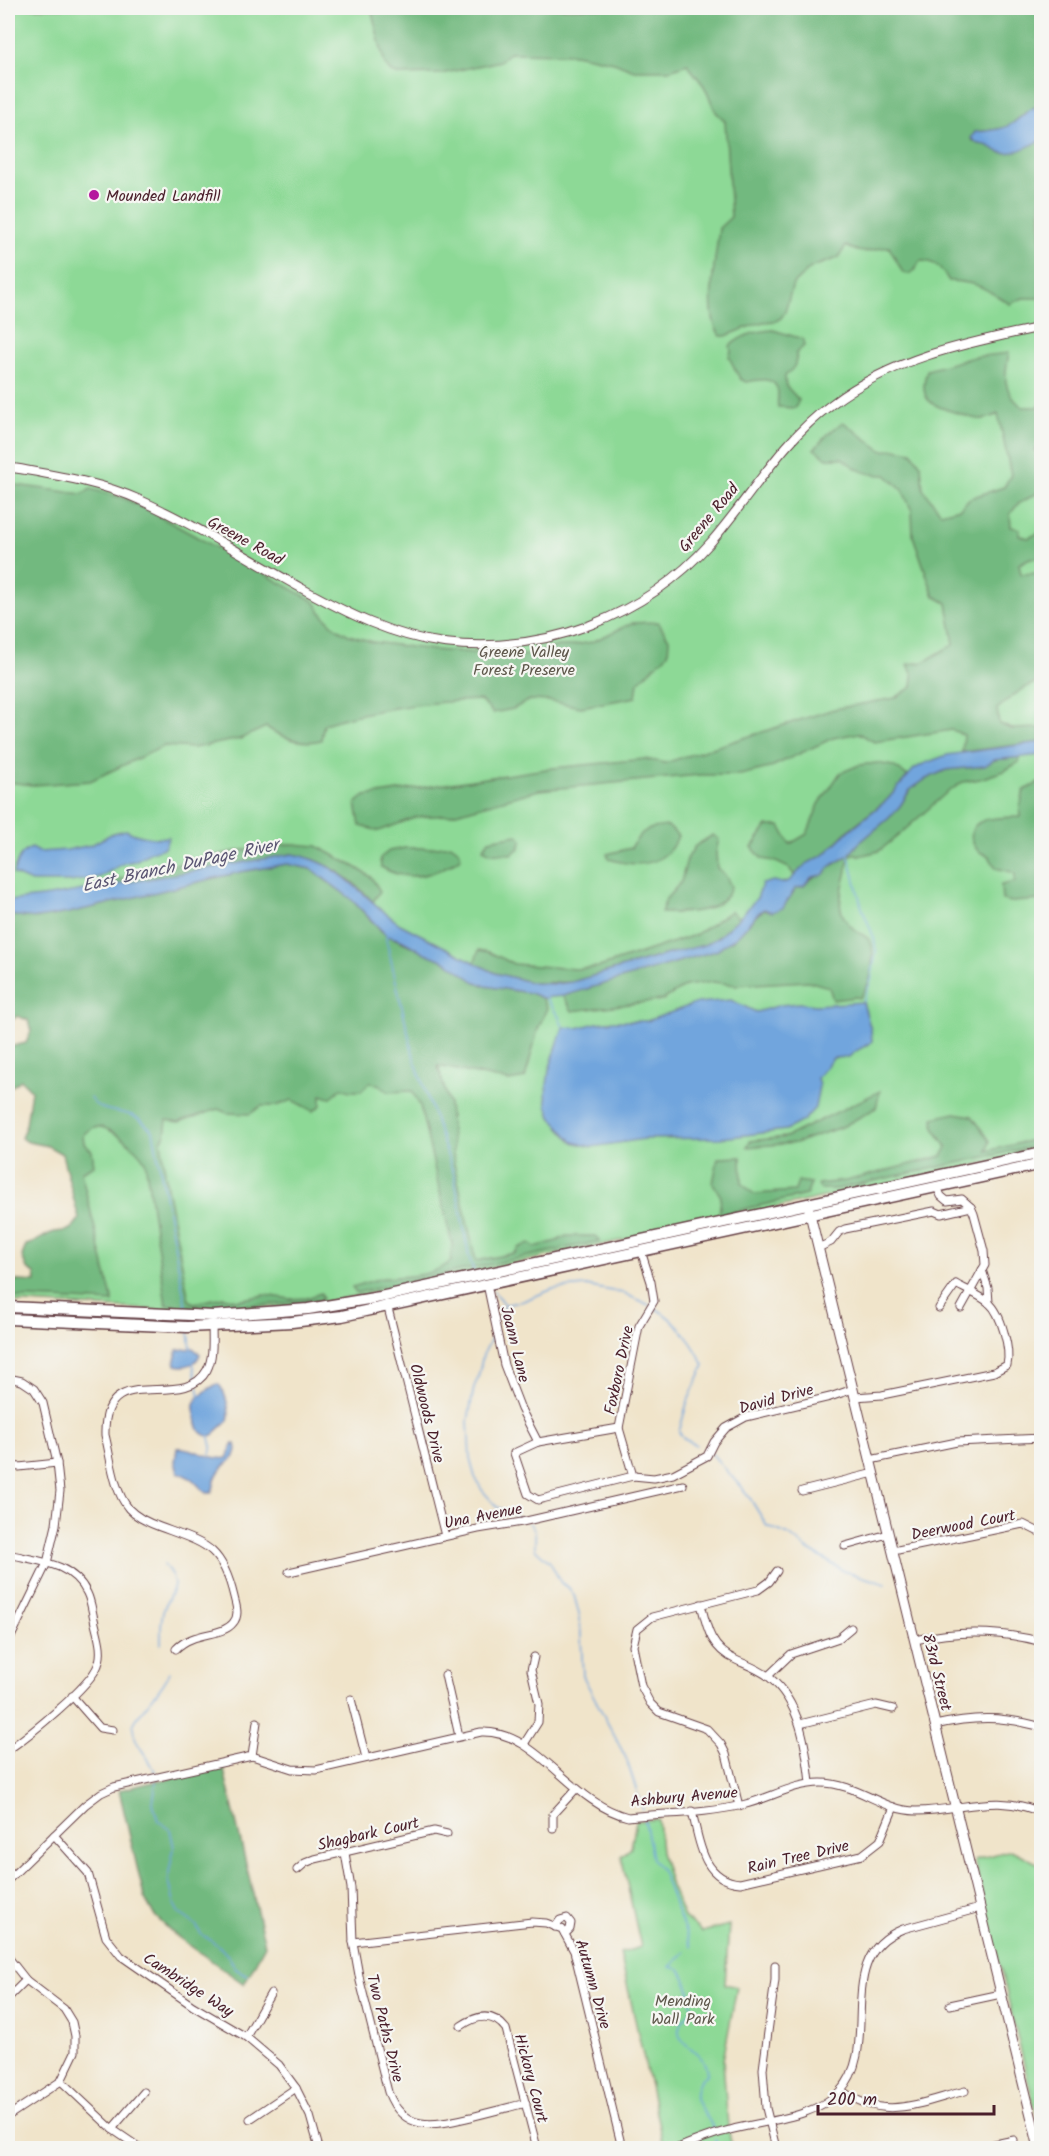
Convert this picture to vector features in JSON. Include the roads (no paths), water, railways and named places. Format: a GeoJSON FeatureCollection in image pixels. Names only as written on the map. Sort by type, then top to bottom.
{"type":"FeatureCollection","features":[{"type":"Feature","properties":{"kind":"main road"},"geometry":{"type":"LineString","coordinates":[[8,1307],[110,1312],[212,1321],[292,1322],[342,1316],[386,1301],[808,1208],[1041,1153]]}},
{"type":"Feature","properties":{"kind":"main road"},"geometry":{"type":"LineString","coordinates":[[386,1301],[487,1284],[641,1251],[808,1208],[937,1187],[1041,1164]]}},
{"type":"Feature","properties":{"kind":"main road","name":"83rd Street"},"geometry":{"type":"LineString","coordinates":[[808,1208],[1039,2148]]}},
{"type":"Feature","properties":{"kind":"main road"},"geometry":{"type":"LineString","coordinates":[[8,1318],[187,1327],[212,1321]]}},
{"type":"Feature","properties":{"kind":"street","name":"Greene Road"},"geometry":{"type":"LineString","coordinates":[[8,467],[97,484],[140,500],[343,611],[379,627],[443,643],[474,645],[520,643],[556,636],[595,624],[632,606],[664,585],[711,542],[787,444],[822,411],[857,386],[921,356],[1041,327]]}},
{"type":"Feature","properties":{"kind":"street"},"geometry":{"type":"LineString","coordinates":[[937,1187],[946,1201],[962,1199],[971,1206]]}},
{"type":"Feature","properties":{"kind":"street"},"geometry":{"type":"LineString","coordinates":[[818,1248],[831,1242],[839,1232],[845,1229],[934,1211],[941,1214],[971,1206]]}},
{"type":"Feature","properties":{"kind":"street","name":"David Drive"},"geometry":{"type":"LineString","coordinates":[[538,1442],[514,1453],[528,1494],[538,1500],[633,1476],[654,1478],[673,1474],[707,1456],[714,1442],[726,1428],[746,1417],[854,1393],[882,1395],[994,1372],[1002,1368],[1007,1365],[1009,1358],[1005,1336],[997,1313],[989,1303],[988,1288],[982,1270],[985,1265],[984,1251],[971,1206]]}},
{"type":"Feature","properties":{"kind":"street","name":"Foxboro Drive"},"geometry":{"type":"LineString","coordinates":[[619,1428],[639,1326],[654,1301],[651,1282],[641,1251]]}},
{"type":"Feature","properties":{"kind":"street"},"geometry":{"type":"LineString","coordinates":[[961,1308],[982,1270]]}},
{"type":"Feature","properties":{"kind":"street","name":"Joann Lane"},"geometry":{"type":"LineString","coordinates":[[487,1284],[504,1365],[521,1409],[538,1442]]}},
{"type":"Feature","properties":{"kind":"street"},"geometry":{"type":"LineString","coordinates":[[939,1308],[956,1284],[989,1303]]}},
{"type":"Feature","properties":{"kind":"street","name":"Oldwoods Drive"},"geometry":{"type":"LineString","coordinates":[[386,1301],[445,1536]]}},
{"type":"Feature","properties":{"kind":"street"},"geometry":{"type":"LineString","coordinates":[[176,1649],[187,1639],[225,1629],[236,1620],[237,1611],[228,1573],[219,1558],[206,1546],[142,1520],[129,1509],[120,1492],[105,1435],[105,1426],[108,1412],[114,1403],[129,1392],[141,1388],[179,1389],[190,1386],[201,1378],[211,1357],[212,1321]]}},
{"type":"Feature","properties":{"kind":"street"},"geometry":{"type":"LineString","coordinates":[[8,1378],[22,1381],[34,1389],[43,1403],[57,1463],[60,1491],[56,1525],[47,1563],[8,1643]]}},
{"type":"Feature","properties":{"kind":"street"},"geometry":{"type":"LineString","coordinates":[[538,1442],[619,1428],[633,1476]]}},
{"type":"Feature","properties":{"kind":"street"},"geometry":{"type":"LineString","coordinates":[[870,1460],[957,1442],[1041,1438]]}},
{"type":"Feature","properties":{"kind":"street"},"geometry":{"type":"LineString","coordinates":[[8,1465],[19,1467],[57,1463]]}},
{"type":"Feature","properties":{"kind":"street"},"geometry":{"type":"LineString","coordinates":[[802,1491],[874,1473]]}},
{"type":"Feature","properties":{"kind":"street","name":"Una Avenue"},"geometry":{"type":"LineString","coordinates":[[289,1572],[478,1528],[522,1522],[683,1485]]}},
{"type":"Feature","properties":{"kind":"street","name":"Deerwood Court"},"geometry":{"type":"LineString","coordinates":[[893,1551],[1023,1524],[1037,1531]]}},
{"type":"Feature","properties":{"kind":"street"},"geometry":{"type":"LineString","coordinates":[[845,1546],[888,1534]]}},
{"type":"Feature","properties":{"kind":"street"},"geometry":{"type":"LineString","coordinates":[[8,1554],[66,1569],[80,1580],[88,1595],[101,1649],[99,1665],[91,1678],[8,1750]]}},
{"type":"Feature","properties":{"kind":"street"},"geometry":{"type":"LineString","coordinates":[[740,1806],[726,1754],[721,1744],[707,1729],[659,1712],[650,1703],[641,1686],[633,1655],[633,1642],[637,1629],[647,1619],[758,1590],[769,1582],[777,1571]]}},
{"type":"Feature","properties":{"kind":"street"},"geometry":{"type":"LineString","coordinates":[[701,1604],[707,1630],[717,1647],[725,1655],[768,1676],[788,1699],[800,1724],[807,1753],[810,1783]]}},
{"type":"Feature","properties":{"kind":"street"},"geometry":{"type":"LineString","coordinates":[[768,1676],[791,1654],[839,1638],[851,1628]]}},
{"type":"Feature","properties":{"kind":"street"},"geometry":{"type":"LineString","coordinates":[[915,1640],[954,1633],[987,1632],[1016,1635],[1041,1642]]}},
{"type":"Feature","properties":{"kind":"street"},"geometry":{"type":"LineString","coordinates":[[524,1743],[537,1722],[539,1704],[531,1670],[534,1657]]}},
{"type":"Feature","properties":{"kind":"street"},"geometry":{"type":"LineString","coordinates":[[445,1675],[459,1736]]}},
{"type":"Feature","properties":{"kind":"street"},"geometry":{"type":"LineString","coordinates":[[72,1696],[100,1728],[113,1730]]}},
{"type":"Feature","properties":{"kind":"street"},"geometry":{"type":"LineString","coordinates":[[351,1699],[366,1758]]}},
{"type":"Feature","properties":{"kind":"street"},"geometry":{"type":"LineString","coordinates":[[800,1724],[876,1705],[892,1709]]}},
{"type":"Feature","properties":{"kind":"street"},"geometry":{"type":"LineString","coordinates":[[935,1725],[963,1719],[990,1717],[1041,1727]]}},
{"type":"Feature","properties":{"kind":"street"},"geometry":{"type":"LineString","coordinates":[[8,1880],[85,1805],[108,1790],[252,1756],[257,1722]]}},
{"type":"Feature","properties":{"kind":"street","name":"Ashbury Avenue"},"geometry":{"type":"LineString","coordinates":[[252,1756],[300,1771],[326,1768],[475,1732],[495,1732],[524,1743],[576,1789],[611,1812],[628,1816],[740,1806],[810,1783],[846,1786],[894,1807],[912,1811],[956,1808],[988,1802],[1022,1806],[1041,1813]]}},
{"type":"Feature","properties":{"kind":"street"},"geometry":{"type":"LineString","coordinates":[[553,1828],[552,1814],[576,1789]]}},
{"type":"Feature","properties":{"kind":"street","name":"Rain Tree Drive"},"geometry":{"type":"LineString","coordinates":[[692,1811],[702,1852],[709,1867],[722,1878],[740,1883],[862,1855],[880,1841],[894,1807]]}},
{"type":"Feature","properties":{"kind":"street","name":"Shagbark Court"},"geometry":{"type":"LineString","coordinates":[[297,1870],[310,1860],[434,1831],[447,1834]]}},
{"type":"Feature","properties":{"kind":"street","name":"Cambridge Way"},"geometry":{"type":"LineString","coordinates":[[54,1835],[88,1872],[106,1937],[122,1956],[193,2006],[246,2037],[279,2065],[296,2088],[310,2116],[319,2148]]}},
{"type":"Feature","properties":{"kind":"street","name":"Two Paths Drive"},"geometry":{"type":"LineString","coordinates":[[345,1853],[351,1888],[353,1942],[360,1981],[388,2092],[395,2107],[415,2121],[435,2125],[526,2103]]}},
{"type":"Feature","properties":{"kind":"street"},"geometry":{"type":"LineString","coordinates":[[678,2148],[705,2137],[811,2111],[842,2090],[856,2061],[863,1978],[867,1962],[876,1947],[892,1934],[903,1929],[980,1908]]}},
{"type":"Feature","properties":{"kind":"street"},"geometry":{"type":"LineString","coordinates":[[555,1926],[560,1920],[567,1918],[571,1923],[570,1929],[565,1934]]}},
{"type":"Feature","properties":{"kind":"street","name":"Autumn Drive"},"geometry":{"type":"LineString","coordinates":[[353,1942],[532,1922],[562,1929],[574,1951],[622,2148]]}},
{"type":"Feature","properties":{"kind":"street"},"geometry":{"type":"LineString","coordinates":[[8,1957],[26,1980],[64,2010],[72,2022],[75,2036],[75,2052],[61,2081],[8,2116]]}},
{"type":"Feature","properties":{"kind":"street"},"geometry":{"type":"LineString","coordinates":[[775,1965],[763,2069],[768,2121],[776,2148]]}},
{"type":"Feature","properties":{"kind":"street"},"geometry":{"type":"LineString","coordinates":[[8,1998],[26,1980]]}},
{"type":"Feature","properties":{"kind":"street"},"geometry":{"type":"LineString","coordinates":[[246,2037],[271,1993]]}},
{"type":"Feature","properties":{"kind":"street"},"geometry":{"type":"LineString","coordinates":[[950,2005],[1001,1994]]}},
{"type":"Feature","properties":{"kind":"street","name":"Hickory Court"},"geometry":{"type":"LineString","coordinates":[[461,2025],[483,2016],[492,2018],[504,2026],[509,2037],[537,2148]]}},
{"type":"Feature","properties":{"kind":"street"},"geometry":{"type":"LineString","coordinates":[[61,2081],[112,2130],[140,2148]]}},
{"type":"Feature","properties":{"kind":"street"},"geometry":{"type":"LineString","coordinates":[[250,2119],[296,2088]]}},
{"type":"Feature","properties":{"kind":"street"},"geometry":{"type":"LineString","coordinates":[[842,2090],[864,2104],[885,2108],[902,2107],[965,2091]]}},
{"type":"Feature","properties":{"kind":"street"},"geometry":{"type":"LineString","coordinates":[[112,2130],[144,2092]]}},
{"type":"Feature","properties":{"kind":"street"},"geometry":{"type":"LineString","coordinates":[[976,2148],[1014,2140]]}},
{"type":"Feature","properties":{"kind":"water"},"geometry":{"type":"Polygon","coordinates":[[[1041,105],[1041,141],[1005,153],[985,144],[978,144],[971,138],[975,132],[1005,127],[1041,105]]]}},
{"type":"Feature","properties":{"kind":"water"},"geometry":{"type":"Polygon","coordinates":[[[1041,742],[1041,755],[994,760],[985,766],[946,770],[926,779],[910,790],[889,818],[858,844],[849,855],[832,865],[823,875],[812,877],[804,886],[795,889],[783,908],[772,912],[764,909],[737,936],[718,950],[563,996],[542,998],[530,993],[485,986],[474,981],[447,962],[401,940],[387,936],[350,898],[311,869],[287,864],[240,872],[69,913],[38,918],[8,915],[8,901],[292,854],[324,864],[350,882],[400,924],[495,973],[534,983],[572,982],[704,945],[717,938],[757,898],[762,884],[789,881],[806,864],[824,855],[852,828],[887,800],[914,769],[923,764],[947,755],[1041,742]]]}},
{"type":"Feature","properties":{"kind":"water"},"geometry":{"type":"Polygon","coordinates":[[[126,830],[147,837],[169,837],[164,848],[135,861],[124,863],[100,877],[70,882],[31,882],[13,874],[19,858],[32,848],[39,852],[67,850],[91,845],[113,833],[126,830]]]}},
{"type":"Feature","properties":{"kind":"water"},"geometry":{"type":"Polygon","coordinates":[[[731,1000],[756,1012],[799,1003],[816,1005],[863,1002],[872,1041],[849,1057],[833,1058],[817,1078],[819,1086],[815,1108],[803,1121],[786,1130],[722,1138],[644,1139],[592,1147],[573,1142],[551,1117],[546,1093],[549,1070],[563,1027],[577,1028],[614,1021],[647,1021],[697,1003],[731,1000]]]}},
{"type":"Feature","properties":{"kind":"water"},"geometry":{"type":"Polygon","coordinates":[[[193,1348],[200,1354],[194,1363],[176,1365],[178,1350],[193,1348]]]}},
{"type":"Feature","properties":{"kind":"water"},"geometry":{"type":"Polygon","coordinates":[[[217,1384],[226,1397],[228,1420],[214,1435],[210,1436],[203,1434],[198,1427],[194,1404],[201,1395],[217,1384]]]}},
{"type":"Feature","properties":{"kind":"water"},"geometry":{"type":"Polygon","coordinates":[[[233,1444],[236,1444],[236,1453],[217,1475],[211,1493],[206,1493],[192,1479],[178,1472],[175,1462],[177,1448],[227,1458],[233,1444]]]}},
{"type":"Feature","properties":{"kind":"waterway"},"geometry":{"type":"LineString","coordinates":[[848,853],[876,951],[871,980],[863,1002]]}},
{"type":"Feature","properties":{"kind":"waterway"},"geometry":{"type":"LineString","coordinates":[[387,935],[386,939],[414,1058],[454,1175],[469,1257],[474,1272]]}},
{"type":"Feature","properties":{"kind":"waterway"},"geometry":{"type":"LineString","coordinates":[[545,997],[563,1027]]}},
{"type":"Feature","properties":{"kind":"waterway"},"geometry":{"type":"LineString","coordinates":[[90,1098],[104,1109],[134,1116],[153,1131],[187,1312]]}},
{"type":"Feature","properties":{"kind":"waterway"},"geometry":{"type":"LineString","coordinates":[[504,1305],[523,1301],[553,1289],[586,1286],[623,1293],[649,1305]]}},
{"type":"Feature","properties":{"kind":"waterway"},"geometry":{"type":"LineString","coordinates":[[493,1291],[504,1305],[499,1319]]}},
{"type":"Feature","properties":{"kind":"waterway"},"geometry":{"type":"LineString","coordinates":[[655,1308],[684,1333],[704,1365],[687,1403],[679,1432],[684,1439],[696,1445]]}},
{"type":"Feature","properties":{"kind":"waterway"},"geometry":{"type":"LineString","coordinates":[[495,1331],[483,1355],[474,1387],[468,1421],[470,1459],[475,1477],[482,1490],[497,1507],[520,1518]]}},
{"type":"Feature","properties":{"kind":"waterway"},"geometry":{"type":"LineString","coordinates":[[189,1332],[191,1349]]}},
{"type":"Feature","properties":{"kind":"waterway"},"geometry":{"type":"LineString","coordinates":[[193,1362],[196,1378]]}},
{"type":"Feature","properties":{"kind":"waterway"},"geometry":{"type":"LineString","coordinates":[[198,1386],[200,1397]]}},
{"type":"Feature","properties":{"kind":"waterway"},"geometry":{"type":"LineString","coordinates":[[209,1434],[212,1446],[210,1454]]}},
{"type":"Feature","properties":{"kind":"waterway"},"geometry":{"type":"LineString","coordinates":[[712,1454],[748,1495],[767,1526],[789,1535],[807,1549],[844,1571],[886,1584]]}},
{"type":"Feature","properties":{"kind":"waterway"},"geometry":{"type":"LineString","coordinates":[[529,1523],[535,1532],[535,1549],[550,1562],[561,1583],[568,1587],[574,1595],[580,1618],[583,1676],[626,1758],[643,1810]]}},
{"type":"Feature","properties":{"kind":"waterway"},"geometry":{"type":"LineString","coordinates":[[161,1644],[163,1613],[174,1583],[170,1572],[164,1565]]}},
{"type":"Feature","properties":{"kind":"waterway"},"geometry":{"type":"LineString","coordinates":[[155,1772],[136,1739],[133,1725],[170,1672]]}},
{"type":"Feature","properties":{"kind":"waterway"},"geometry":{"type":"LineString","coordinates":[[156,1782],[153,1803],[158,1821],[170,1829],[174,1848],[169,1882],[175,1906],[179,1913],[196,1925],[201,1934],[219,1946],[236,1969],[247,1975]]}},
{"type":"Feature","properties":{"kind":"waterway"},"geometry":{"type":"LineString","coordinates":[[645,1820],[652,1859],[662,1871],[691,1947]]}},
{"type":"Feature","properties":{"kind":"waterway"},"geometry":{"type":"LineString","coordinates":[[685,1952],[670,1967],[680,1969],[683,1974],[692,2008],[681,2023],[679,2035],[705,2065],[707,2073],[698,2085],[696,2098],[713,2129]]}},
{"type":"Feature","properties":{"kind":"waterway"},"geometry":{"type":"LineString","coordinates":[[715,2139],[716,2148]]}},
{"type":"Feature","properties":{"kind":"place","name":"Mounded Landfill"},"geometry":{"type":"Point","coordinates":[94,195]}},
{"type":"Feature","properties":{"kind":"park label","name":"Greene Valley Forest Preserve"},"geometry":{"type":"Point","coordinates":[524,660]}},
{"type":"Feature","properties":{"kind":"park label","name":"Mending Wall Park"},"geometry":{"type":"Point","coordinates":[683,2009]}},
{"type":"Feature","properties":{"kind":"water label","name":"East Branch DuPage River"},"geometry":{"type":"Point","coordinates":[180,865]}}]}
